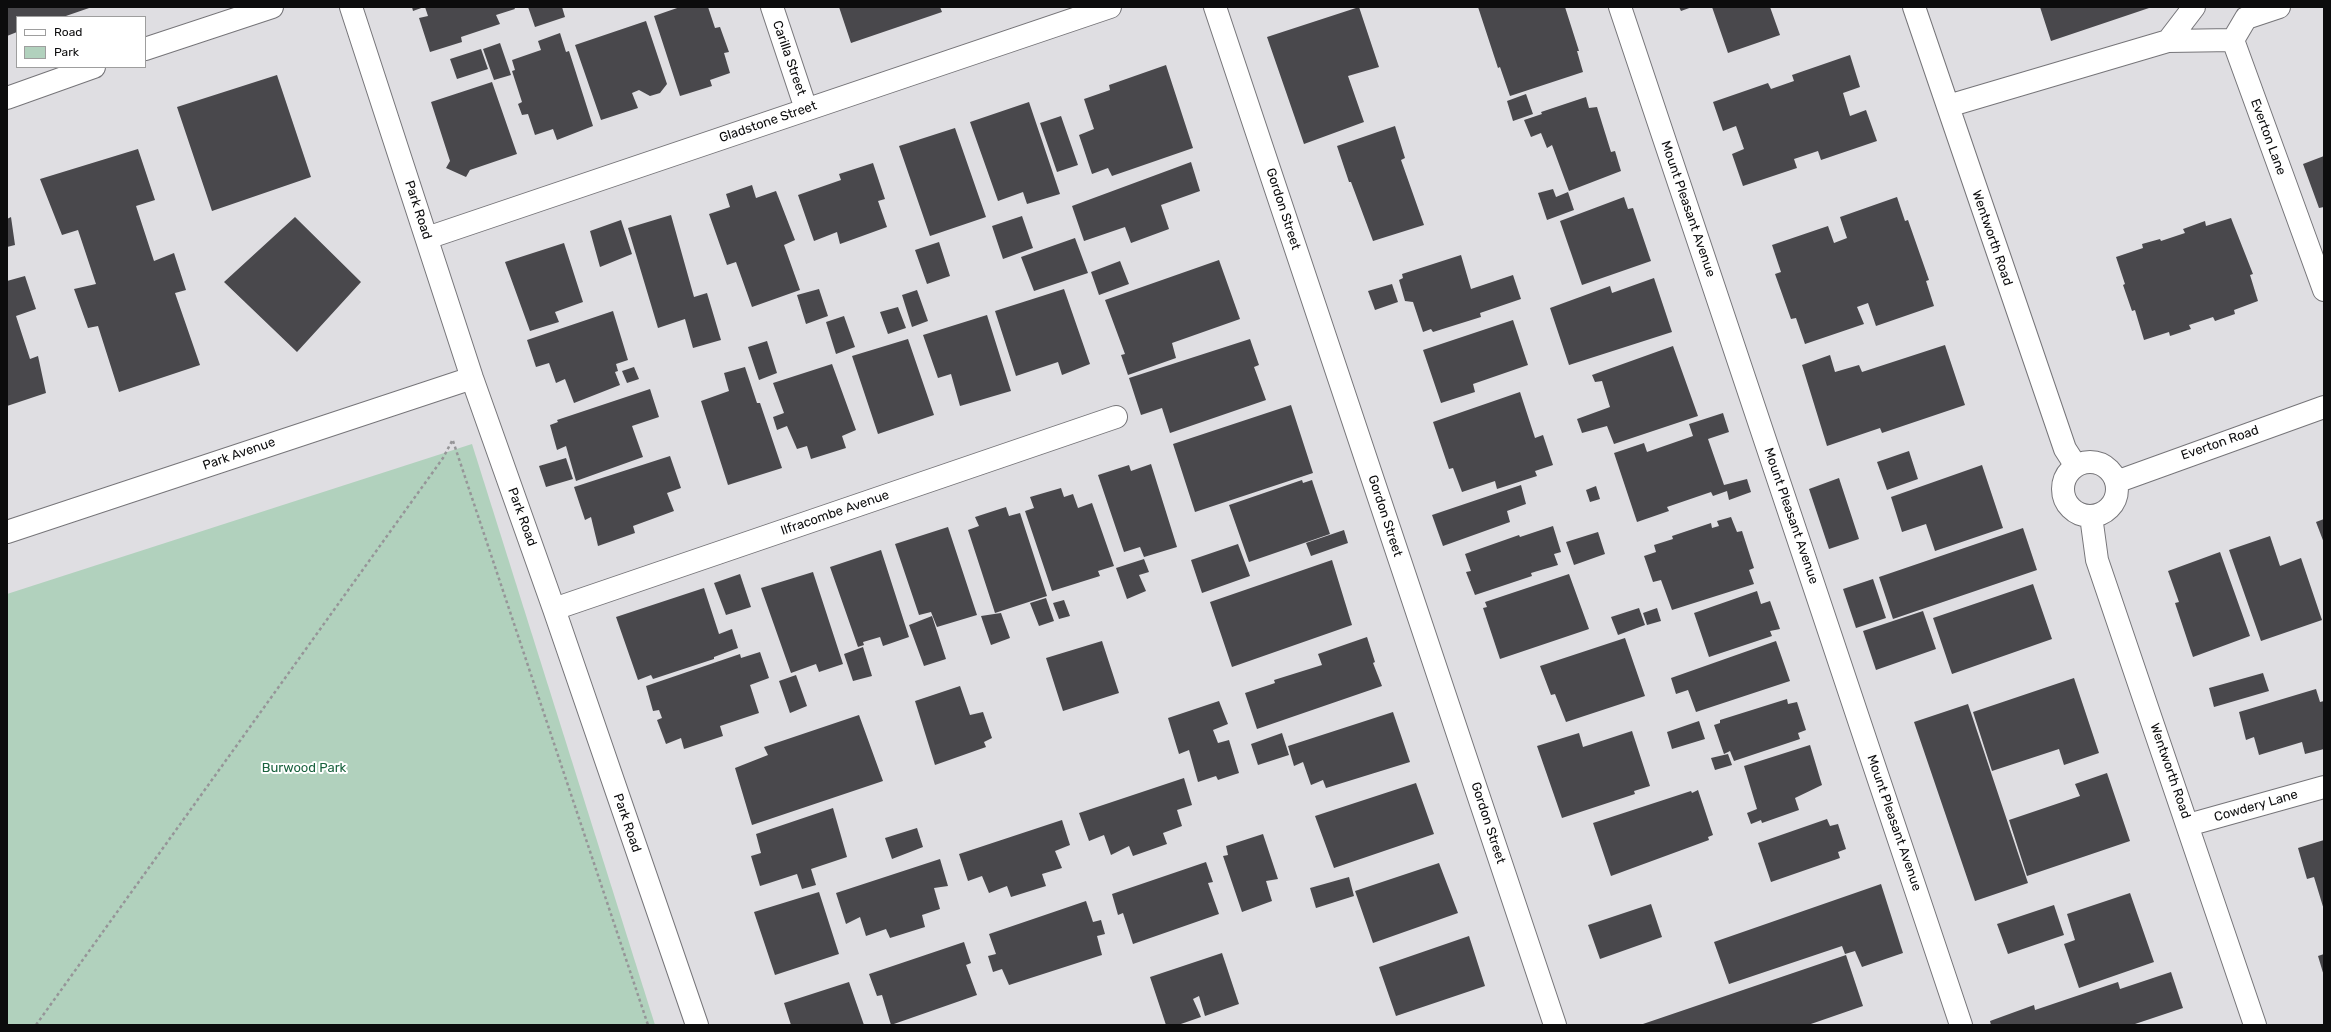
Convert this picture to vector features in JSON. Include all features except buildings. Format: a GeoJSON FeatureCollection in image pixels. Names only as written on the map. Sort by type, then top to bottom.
{"type":"FeatureCollection","features":[{"type":"Feature","properties":{"kind":"street"},"geometry":{"type":"LineString","coordinates":[[146,50],[272,7]]}},
{"type":"Feature","properties":{"kind":"street","name":"Park Road"},"geometry":{"type":"LineString","coordinates":[[351,7],[472,378],[554,609],[697,1025]]}},
{"type":"Feature","properties":{"kind":"street","name":"Carilla Street"},"geometry":{"type":"LineString","coordinates":[[772,7],[806,110]]}},
{"type":"Feature","properties":{"kind":"street","name":"Gladstone Street"},"geometry":{"type":"LineString","coordinates":[[427,238],[1110,7]]}},
{"type":"Feature","properties":{"kind":"street","name":"Gordon Street"},"geometry":{"type":"LineString","coordinates":[[1215,7],[1555,1025]]}},
{"type":"Feature","properties":{"kind":"street","name":"Mount Pleasant Avenue"},"geometry":{"type":"LineString","coordinates":[[1620,7],[1961,1025]]}},
{"type":"Feature","properties":{"kind":"street","name":"Wentworth Road"},"geometry":{"type":"LineString","coordinates":[[1914,7],[2062,443],[2076,466]]}},
{"type":"Feature","properties":{"kind":"street"},"geometry":{"type":"LineString","coordinates":[[2168,41],[2194,7]]}},
{"type":"Feature","properties":{"kind":"street"},"geometry":{"type":"LineString","coordinates":[[1948,106],[2168,41],[2233,40],[2246,18],[2279,7]]}},
{"type":"Feature","properties":{"kind":"street","name":"Everton Lane"},"geometry":{"type":"LineString","coordinates":[[2233,40],[2324,290]]}},
{"type":"Feature","properties":{"kind":"street"},"geometry":{"type":"LineString","coordinates":[[7,98],[91,68]]}},
{"type":"Feature","properties":{"kind":"street","name":"Park Avenue"},"geometry":{"type":"LineString","coordinates":[[7,532],[472,378]]}},
{"type":"Feature","properties":{"kind":"street","name":"Everton Road"},"geometry":{"type":"LineString","coordinates":[[2116,482],[2324,407]]}},
{"type":"Feature","properties":{"kind":"street","name":"Ilfracombe Avenue"},"geometry":{"type":"LineString","coordinates":[[554,609],[1116,417]]}},
{"type":"Feature","properties":{"kind":"street"},"geometry":{"type":"LineString","coordinates":[[2084,463],[2100,464],[2107,468],[2116,482],[2117,490],[2112,505],[2106,510],[2091,516],[2075,511],[2068,505],[2064,497],[2063,488],[2065,479],[2076,466],[2084,463]]}},
{"type":"Feature","properties":{"kind":"street","name":"Wentworth Road"},"geometry":{"type":"LineString","coordinates":[[2091,516],[2097,560],[2255,1025]]}},
{"type":"Feature","properties":{"kind":"street","name":"Cowdery Lane"},"geometry":{"type":"LineString","coordinates":[[2188,826],[2324,788]]}},
{"type":"Feature","properties":{"kind":"path"},"geometry":{"type":"LineString","coordinates":[[36,1025],[443,458],[452,441],[648,1025]]}},
{"type":"Feature","properties":{"kind":"green space","name":"Burwood Park"},"geometry":{"type":"Polygon","coordinates":[[[472,444],[655,1025],[7,1025],[7,594],[472,444]]]}}]}
